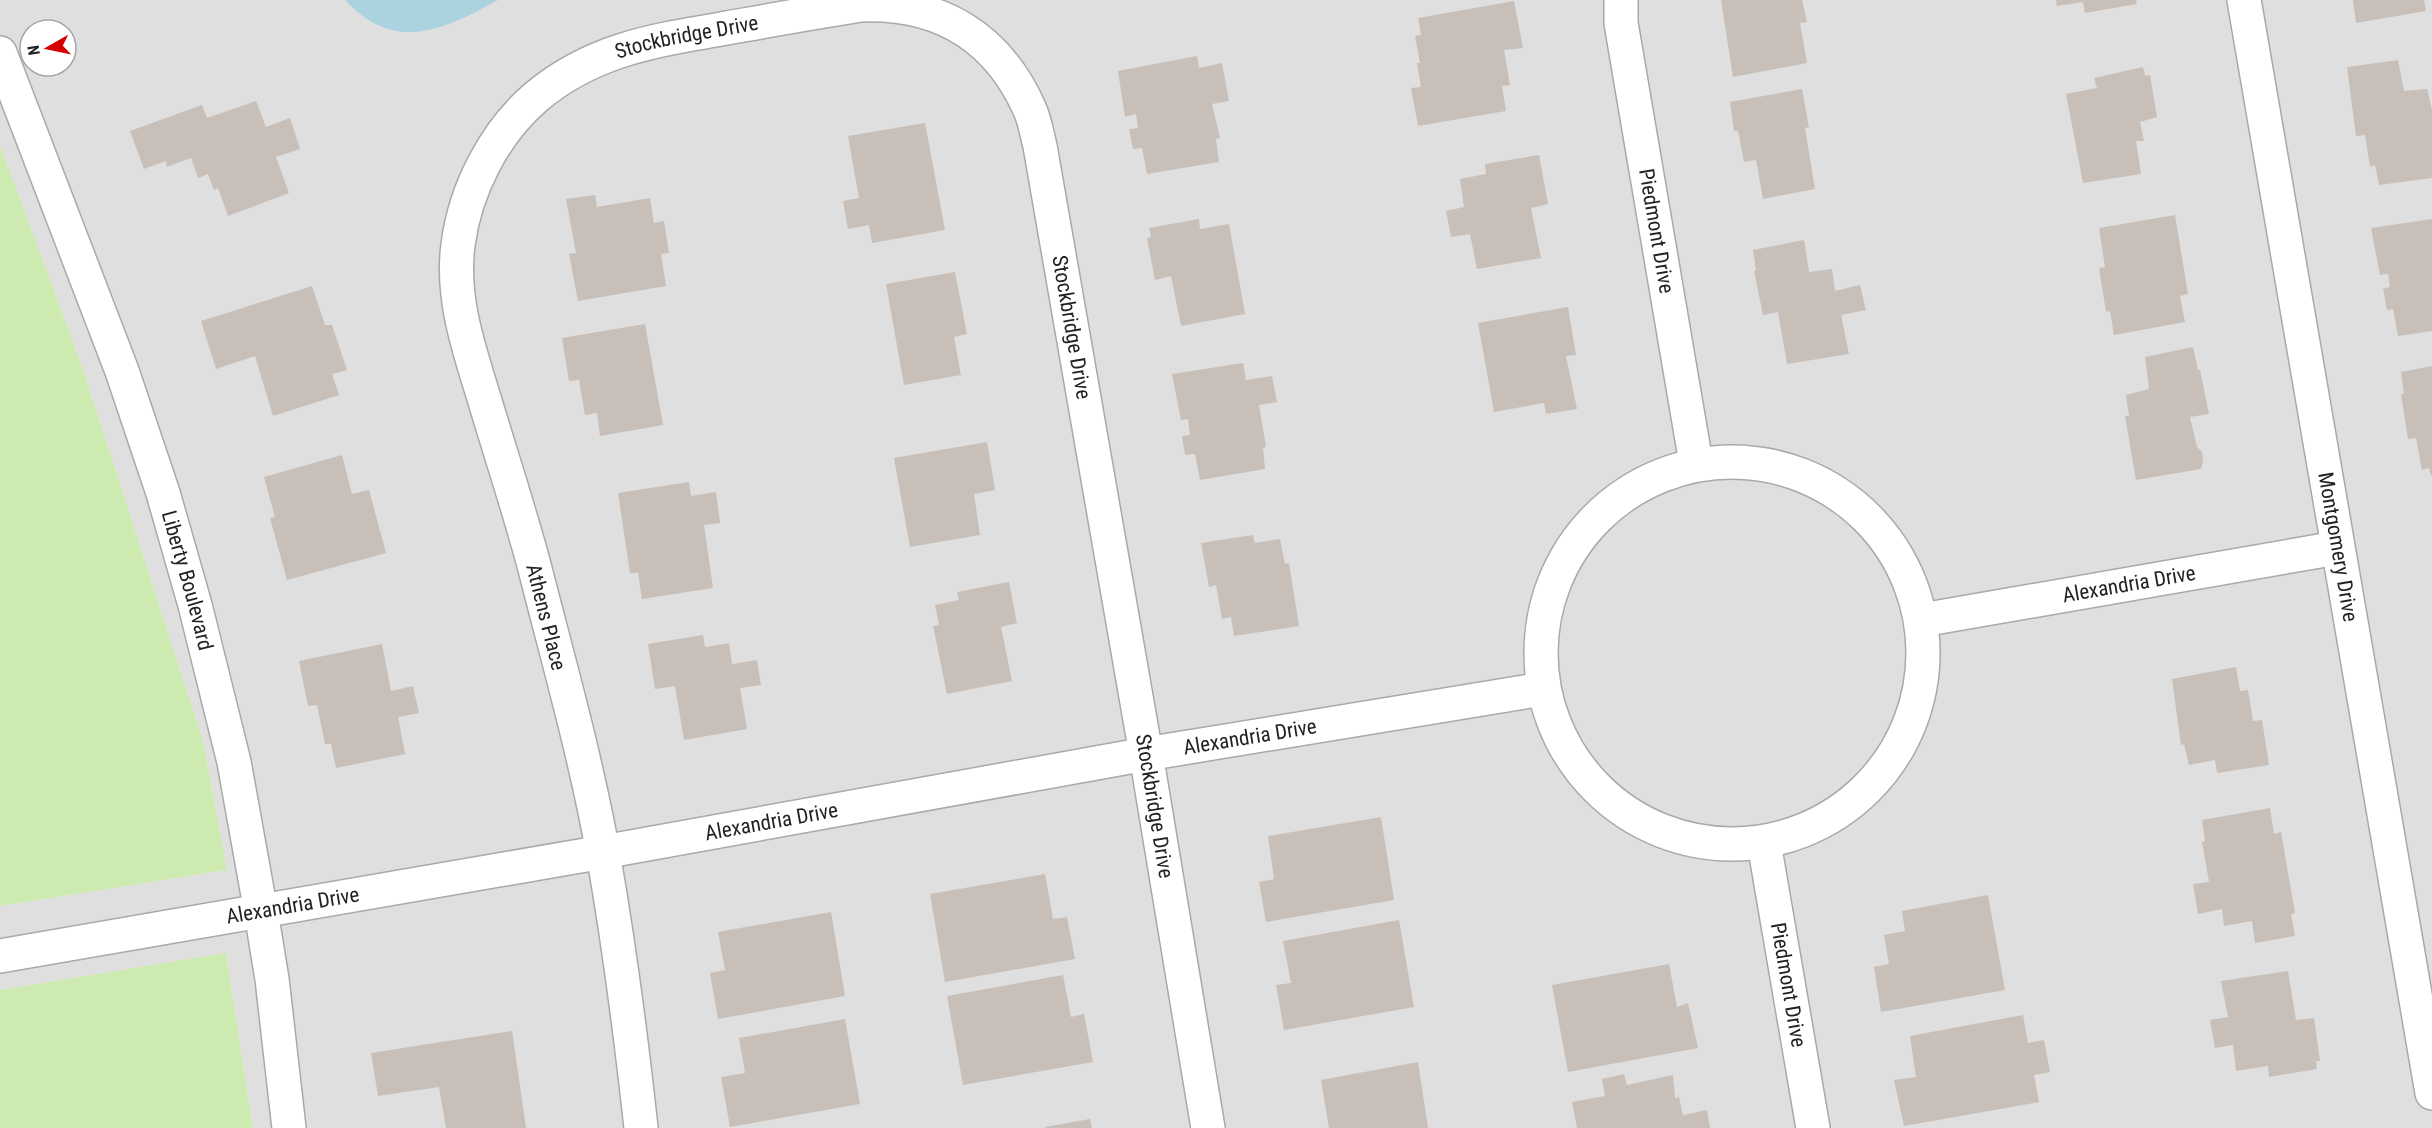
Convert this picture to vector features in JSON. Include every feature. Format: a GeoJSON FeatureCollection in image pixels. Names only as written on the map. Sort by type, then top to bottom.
{"type":"FeatureCollection","features":[{"type":"Feature","properties":{"kind":"street","name":"Piedmont Drive"},"geometry":{"type":"LineString","coordinates":[[1621,0],[1621,23],[1696,463]]}},
{"type":"Feature","properties":{"kind":"street","name":"Montgomery Drive"},"geometry":{"type":"LineString","coordinates":[[2244,0],[2432,1093]]}},
{"type":"Feature","properties":{"kind":"street","name":"Stockbridge Drive"},"geometry":{"type":"LineString","coordinates":[[512,122],[536,98],[570,72],[608,54],[649,41],[861,4],[891,4],[953,21],[980,41],[1002,63],[1030,111],[1040,146],[1209,1128]]}},
{"type":"Feature","properties":{"kind":"street","name":"Liberty Boulevard"},"geometry":{"type":"LineString","coordinates":[[0,53],[122,370],[163,493],[195,605],[234,762],[261,912],[272,979],[289,1128]]}},
{"type":"Feature","properties":{"kind":"street","name":"Athens Place"},"geometry":{"type":"LineString","coordinates":[[512,122],[489,155],[469,196],[458,246],[457,291],[464,333],[534,564],[581,748],[603,852],[629,1026],[641,1128]]}},
{"type":"Feature","properties":{"kind":"street"},"geometry":{"type":"LineString","coordinates":[[1735,460],[1781,467],[1815,480],[1859,509],[1895,551],[1911,582],[1922,620],[1923,665],[1916,706],[1899,746],[1879,774],[1852,802],[1810,828],[1764,843],[1731,846],[1690,841],[1644,824],[1604,797],[1576,766],[1556,730],[1543,689],[1542,634],[1556,582],[1573,549],[1598,519],[1624,496],[1660,475],[1696,463],[1735,460]]}},
{"type":"Feature","properties":{"kind":"street","name":"Alexandria Drive"},"geometry":{"type":"LineString","coordinates":[[1922,620],[2337,548]]}},
{"type":"Feature","properties":{"kind":"street","name":"Alexandria Drive"},"geometry":{"type":"LineString","coordinates":[[0,956],[603,852],[1146,754],[1543,689]]}},
{"type":"Feature","properties":{"kind":"street","name":"Piedmont Drive"},"geometry":{"type":"LineString","coordinates":[[1764,843],[1813,1128]]}},
{"type":"Feature","properties":{"kind":"shaded area"},"geometry":{"type":"Polygon","coordinates":[[[0,0],[2432,0],[2432,1128],[253,1128],[226,953],[0,990],[0,906],[227,870],[203,741],[82,366],[0,145],[0,0]]]}},
{"type":"Feature","properties":{"kind":"green space"},"geometry":{"type":"Polygon","coordinates":[[[0,145],[82,366],[203,741],[227,870],[0,906],[0,145]]]}},
{"type":"Feature","properties":{"kind":"green space"},"geometry":{"type":"Polygon","coordinates":[[[226,953],[253,1128],[0,1128],[0,990],[226,953]]]}},
{"type":"Feature","properties":{"kind":"water"},"geometry":{"type":"Polygon","coordinates":[[[345,0],[498,0],[439,27],[420,32],[401,32],[382,27],[364,17],[345,0]]]}},
{"type":"Feature","properties":{"kind":"building"},"geometry":{"type":"Polygon","coordinates":[[[1721,0],[1802,0],[1807,22],[1800,23],[1807,63],[1733,77],[1721,0]]]}},
{"type":"Feature","properties":{"kind":"building"},"geometry":{"type":"Polygon","coordinates":[[[2056,0],[2136,0],[2137,4],[2085,13],[2083,2],[2057,6],[2056,0]]]}},
{"type":"Feature","properties":{"kind":"building"},"geometry":{"type":"Polygon","coordinates":[[[2353,0],[2424,0],[2426,11],[2356,23],[2353,0]]]}},
{"type":"Feature","properties":{"kind":"building"},"geometry":{"type":"Polygon","coordinates":[[[1514,1],[1523,48],[1504,50],[1510,85],[1502,86],[1506,111],[1418,126],[1411,88],[1421,87],[1417,63],[1420,63],[1415,36],[1421,35],[1418,18],[1514,1]]]}},
{"type":"Feature","properties":{"kind":"building"},"geometry":{"type":"Polygon","coordinates":[[[1197,56],[1199,68],[1222,63],[1229,101],[1212,104],[1220,138],[1216,139],[1219,162],[1147,174],[1142,148],[1133,149],[1129,129],[1138,128],[1136,114],[1125,117],[1118,71],[1197,56]]]}},
{"type":"Feature","properties":{"kind":"building"},"geometry":{"type":"Polygon","coordinates":[[[2398,60],[2404,91],[2427,89],[2432,110],[2432,178],[2379,185],[2375,165],[2370,167],[2365,135],[2356,136],[2347,67],[2398,60]]]}},
{"type":"Feature","properties":{"kind":"building"},"geometry":{"type":"Polygon","coordinates":[[[2143,67],[2145,76],[2150,75],[2157,117],[2140,122],[2144,141],[2136,141],[2141,174],[2083,183],[2066,94],[2097,88],[2094,78],[2143,67]]]}},
{"type":"Feature","properties":{"kind":"building"},"geometry":{"type":"Polygon","coordinates":[[[1802,89],[1809,127],[1805,128],[1815,189],[1763,199],[1756,160],[1744,162],[1738,131],[1734,131],[1730,102],[1802,89]]]}},
{"type":"Feature","properties":{"kind":"building"},"geometry":{"type":"Polygon","coordinates":[[[256,101],[266,127],[290,118],[300,149],[276,157],[289,193],[228,216],[218,188],[214,190],[208,174],[198,178],[191,158],[167,167],[166,161],[144,169],[130,131],[202,105],[207,118],[256,101]]]}},
{"type":"Feature","properties":{"kind":"building"},"geometry":{"type":"Polygon","coordinates":[[[925,123],[945,230],[872,243],[869,225],[848,229],[843,201],[859,198],[848,136],[925,123]]]}},
{"type":"Feature","properties":{"kind":"building"},"geometry":{"type":"Polygon","coordinates":[[[1539,155],[1548,204],[1531,208],[1541,258],[1477,269],[1470,234],[1451,237],[1446,211],[1464,207],[1460,179],[1486,174],[1485,164],[1539,155]]]}},
{"type":"Feature","properties":{"kind":"building"},"geometry":{"type":"Polygon","coordinates":[[[595,195],[597,207],[650,198],[654,223],[664,221],[669,253],[661,254],[666,286],[578,301],[569,254],[576,253],[566,199],[595,195]]]}},
{"type":"Feature","properties":{"kind":"building"},"geometry":{"type":"Polygon","coordinates":[[[2175,215],[2188,294],[2180,296],[2185,322],[2114,335],[2110,311],[2106,312],[2099,268],[2105,267],[2099,228],[2175,215]]]}},
{"type":"Feature","properties":{"kind":"building"},"geometry":{"type":"Polygon","coordinates":[[[1199,219],[1200,229],[1229,224],[1245,314],[1181,326],[1171,276],[1155,280],[1147,238],[1151,237],[1149,228],[1199,219]]]}},
{"type":"Feature","properties":{"kind":"building"},"geometry":{"type":"Polygon","coordinates":[[[2432,219],[2432,331],[2398,336],[2393,309],[2387,310],[2383,289],[2390,287],[2388,274],[2380,275],[2371,228],[2432,219]]]}},
{"type":"Feature","properties":{"kind":"building"},"geometry":{"type":"Polygon","coordinates":[[[1804,240],[1809,272],[1832,269],[1835,291],[1860,285],[1866,310],[1841,315],[1849,354],[1787,364],[1778,312],[1763,315],[1754,271],[1756,270],[1753,250],[1804,240]]]}},
{"type":"Feature","properties":{"kind":"building"},"geometry":{"type":"Polygon","coordinates":[[[955,272],[967,334],[954,337],[961,375],[904,385],[886,284],[955,272]]]}},
{"type":"Feature","properties":{"kind":"building"},"geometry":{"type":"Polygon","coordinates":[[[312,286],[325,325],[332,325],[347,370],[332,374],[339,395],[273,416],[255,356],[216,369],[201,321],[312,286]]]}},
{"type":"Feature","properties":{"kind":"building"},"geometry":{"type":"Polygon","coordinates":[[[1568,307],[1576,355],[1566,356],[1577,409],[1546,414],[1544,403],[1494,412],[1478,323],[1568,307]]]}},
{"type":"Feature","properties":{"kind":"building"},"geometry":{"type":"Polygon","coordinates":[[[645,324],[663,425],[600,436],[597,413],[585,415],[579,380],[569,381],[562,338],[645,324]]]}},
{"type":"Feature","properties":{"kind":"building"},"geometry":{"type":"Polygon","coordinates":[[[2193,347],[2209,414],[2190,417],[2197,447],[2202,452],[2201,469],[2136,480],[2125,416],[2129,416],[2126,395],[2149,389],[2145,357],[2193,347]]]}},
{"type":"Feature","properties":{"kind":"building"},"geometry":{"type":"Polygon","coordinates":[[[1243,363],[1246,380],[1272,376],[1277,402],[1259,405],[1266,447],[1263,448],[1265,469],[1200,480],[1195,454],[1185,455],[1182,436],[1190,435],[1188,419],[1181,420],[1172,374],[1243,363]]]}},
{"type":"Feature","properties":{"kind":"building"},"geometry":{"type":"Polygon","coordinates":[[[2432,366],[2431,476],[2429,468],[2422,470],[2416,438],[2408,439],[2401,394],[2404,394],[2401,372],[2432,366]]]}},
{"type":"Feature","properties":{"kind":"building"},"geometry":{"type":"Polygon","coordinates":[[[987,442],[995,490],[974,494],[980,535],[910,547],[894,458],[987,442]]]}},
{"type":"Feature","properties":{"kind":"building"},"geometry":{"type":"Polygon","coordinates":[[[342,455],[352,494],[369,490],[386,553],[287,580],[270,518],[275,517],[264,477],[342,455]]]}},
{"type":"Feature","properties":{"kind":"building"},"geometry":{"type":"Polygon","coordinates":[[[689,482],[691,496],[716,492],[720,523],[704,525],[713,588],[642,599],[638,573],[630,573],[618,493],[689,482]]]}},
{"type":"Feature","properties":{"kind":"building"},"geometry":{"type":"Polygon","coordinates":[[[1253,535],[1255,543],[1280,539],[1285,564],[1289,563],[1299,626],[1234,636],[1231,617],[1222,619],[1216,585],[1209,587],[1201,543],[1253,535]]]}},
{"type":"Feature","properties":{"kind":"building"},"geometry":{"type":"Polygon","coordinates":[[[1009,582],[1017,623],[1001,627],[1012,681],[947,694],[933,626],[939,625],[935,605],[959,600],[957,592],[1009,582]]]}},
{"type":"Feature","properties":{"kind":"building"},"geometry":{"type":"Polygon","coordinates":[[[703,635],[705,647],[729,643],[732,664],[757,660],[761,685],[740,688],[747,729],[684,740],[675,686],[655,689],[648,644],[703,635]]]}},
{"type":"Feature","properties":{"kind":"building"},"geometry":{"type":"Polygon","coordinates":[[[382,644],[391,691],[413,686],[419,713],[398,717],[405,754],[336,768],[331,744],[325,744],[317,705],[308,706],[299,661],[382,644]]]}},
{"type":"Feature","properties":{"kind":"building"},"geometry":{"type":"Polygon","coordinates":[[[2236,667],[2240,691],[2248,690],[2253,721],[2262,720],[2269,765],[2217,773],[2215,760],[2189,765],[2184,744],[2181,745],[2172,679],[2236,667]]]}},
{"type":"Feature","properties":{"kind":"building"},"geometry":{"type":"Polygon","coordinates":[[[2270,808],[2274,834],[2281,832],[2295,913],[2291,914],[2295,936],[2255,943],[2252,921],[2224,926],[2222,909],[2198,914],[2193,884],[2209,882],[2202,842],[2205,841],[2202,820],[2270,808]]]}},
{"type":"Feature","properties":{"kind":"building"},"geometry":{"type":"Polygon","coordinates":[[[1381,817],[1394,900],[1266,922],[1259,882],[1274,879],[1268,836],[1381,817]]]}},
{"type":"Feature","properties":{"kind":"building"},"geometry":{"type":"Polygon","coordinates":[[[1045,874],[1053,919],[1067,917],[1075,959],[945,982],[930,894],[1045,874]]]}},
{"type":"Feature","properties":{"kind":"building"},"geometry":{"type":"Polygon","coordinates":[[[1988,895],[2005,990],[1881,1012],[1874,967],[1889,964],[1884,935],[1905,931],[1902,911],[1988,895]]]}},
{"type":"Feature","properties":{"kind":"building"},"geometry":{"type":"Polygon","coordinates":[[[831,912],[845,996],[718,1019],[710,973],[725,970],[718,932],[831,912]]]}},
{"type":"Feature","properties":{"kind":"building"},"geometry":{"type":"Polygon","coordinates":[[[1399,920],[1414,1007],[1284,1030],[1276,985],[1291,983],[1283,941],[1399,920]]]}},
{"type":"Feature","properties":{"kind":"building"},"geometry":{"type":"Polygon","coordinates":[[[1669,964],[1677,1007],[1688,1003],[1698,1048],[1568,1072],[1552,985],[1669,964]]]}},
{"type":"Feature","properties":{"kind":"building"},"geometry":{"type":"Polygon","coordinates":[[[2288,971],[2296,1020],[2314,1018],[2320,1061],[2316,1061],[2317,1069],[2269,1077],[2268,1066],[2236,1071],[2233,1045],[2215,1048],[2210,1020],[2228,1017],[2221,981],[2288,971]]]}},
{"type":"Feature","properties":{"kind":"building"},"geometry":{"type":"Polygon","coordinates":[[[1063,975],[1071,1017],[1084,1014],[1093,1062],[963,1085],[947,996],[1063,975]]]}},
{"type":"Feature","properties":{"kind":"building"},"geometry":{"type":"Polygon","coordinates":[[[2023,1015],[2028,1043],[2044,1040],[2050,1072],[2034,1075],[2039,1102],[1904,1126],[1894,1080],[1916,1077],[1910,1036],[2023,1015]]]}},
{"type":"Feature","properties":{"kind":"building"},"geometry":{"type":"Polygon","coordinates":[[[845,1019],[860,1104],[730,1127],[721,1077],[745,1073],[739,1038],[845,1019]]]}},
{"type":"Feature","properties":{"kind":"building"},"geometry":{"type":"Polygon","coordinates":[[[512,1031],[526,1128],[446,1128],[439,1087],[378,1096],[371,1053],[512,1031]]]}},
{"type":"Feature","properties":{"kind":"building"},"geometry":{"type":"Polygon","coordinates":[[[1418,1062],[1428,1128],[1329,1128],[1321,1080],[1418,1062]]]}},
{"type":"Feature","properties":{"kind":"building"},"geometry":{"type":"Polygon","coordinates":[[[1624,1074],[1627,1085],[1673,1075],[1675,1098],[1679,1097],[1683,1115],[1707,1110],[1710,1128],[1577,1128],[1572,1102],[1605,1096],[1602,1079],[1624,1074]]]}},
{"type":"Feature","properties":{"kind":"building"},"geometry":{"type":"Polygon","coordinates":[[[1090,1119],[1092,1128],[1045,1128],[1045,1127],[1090,1119]]]}}]}
